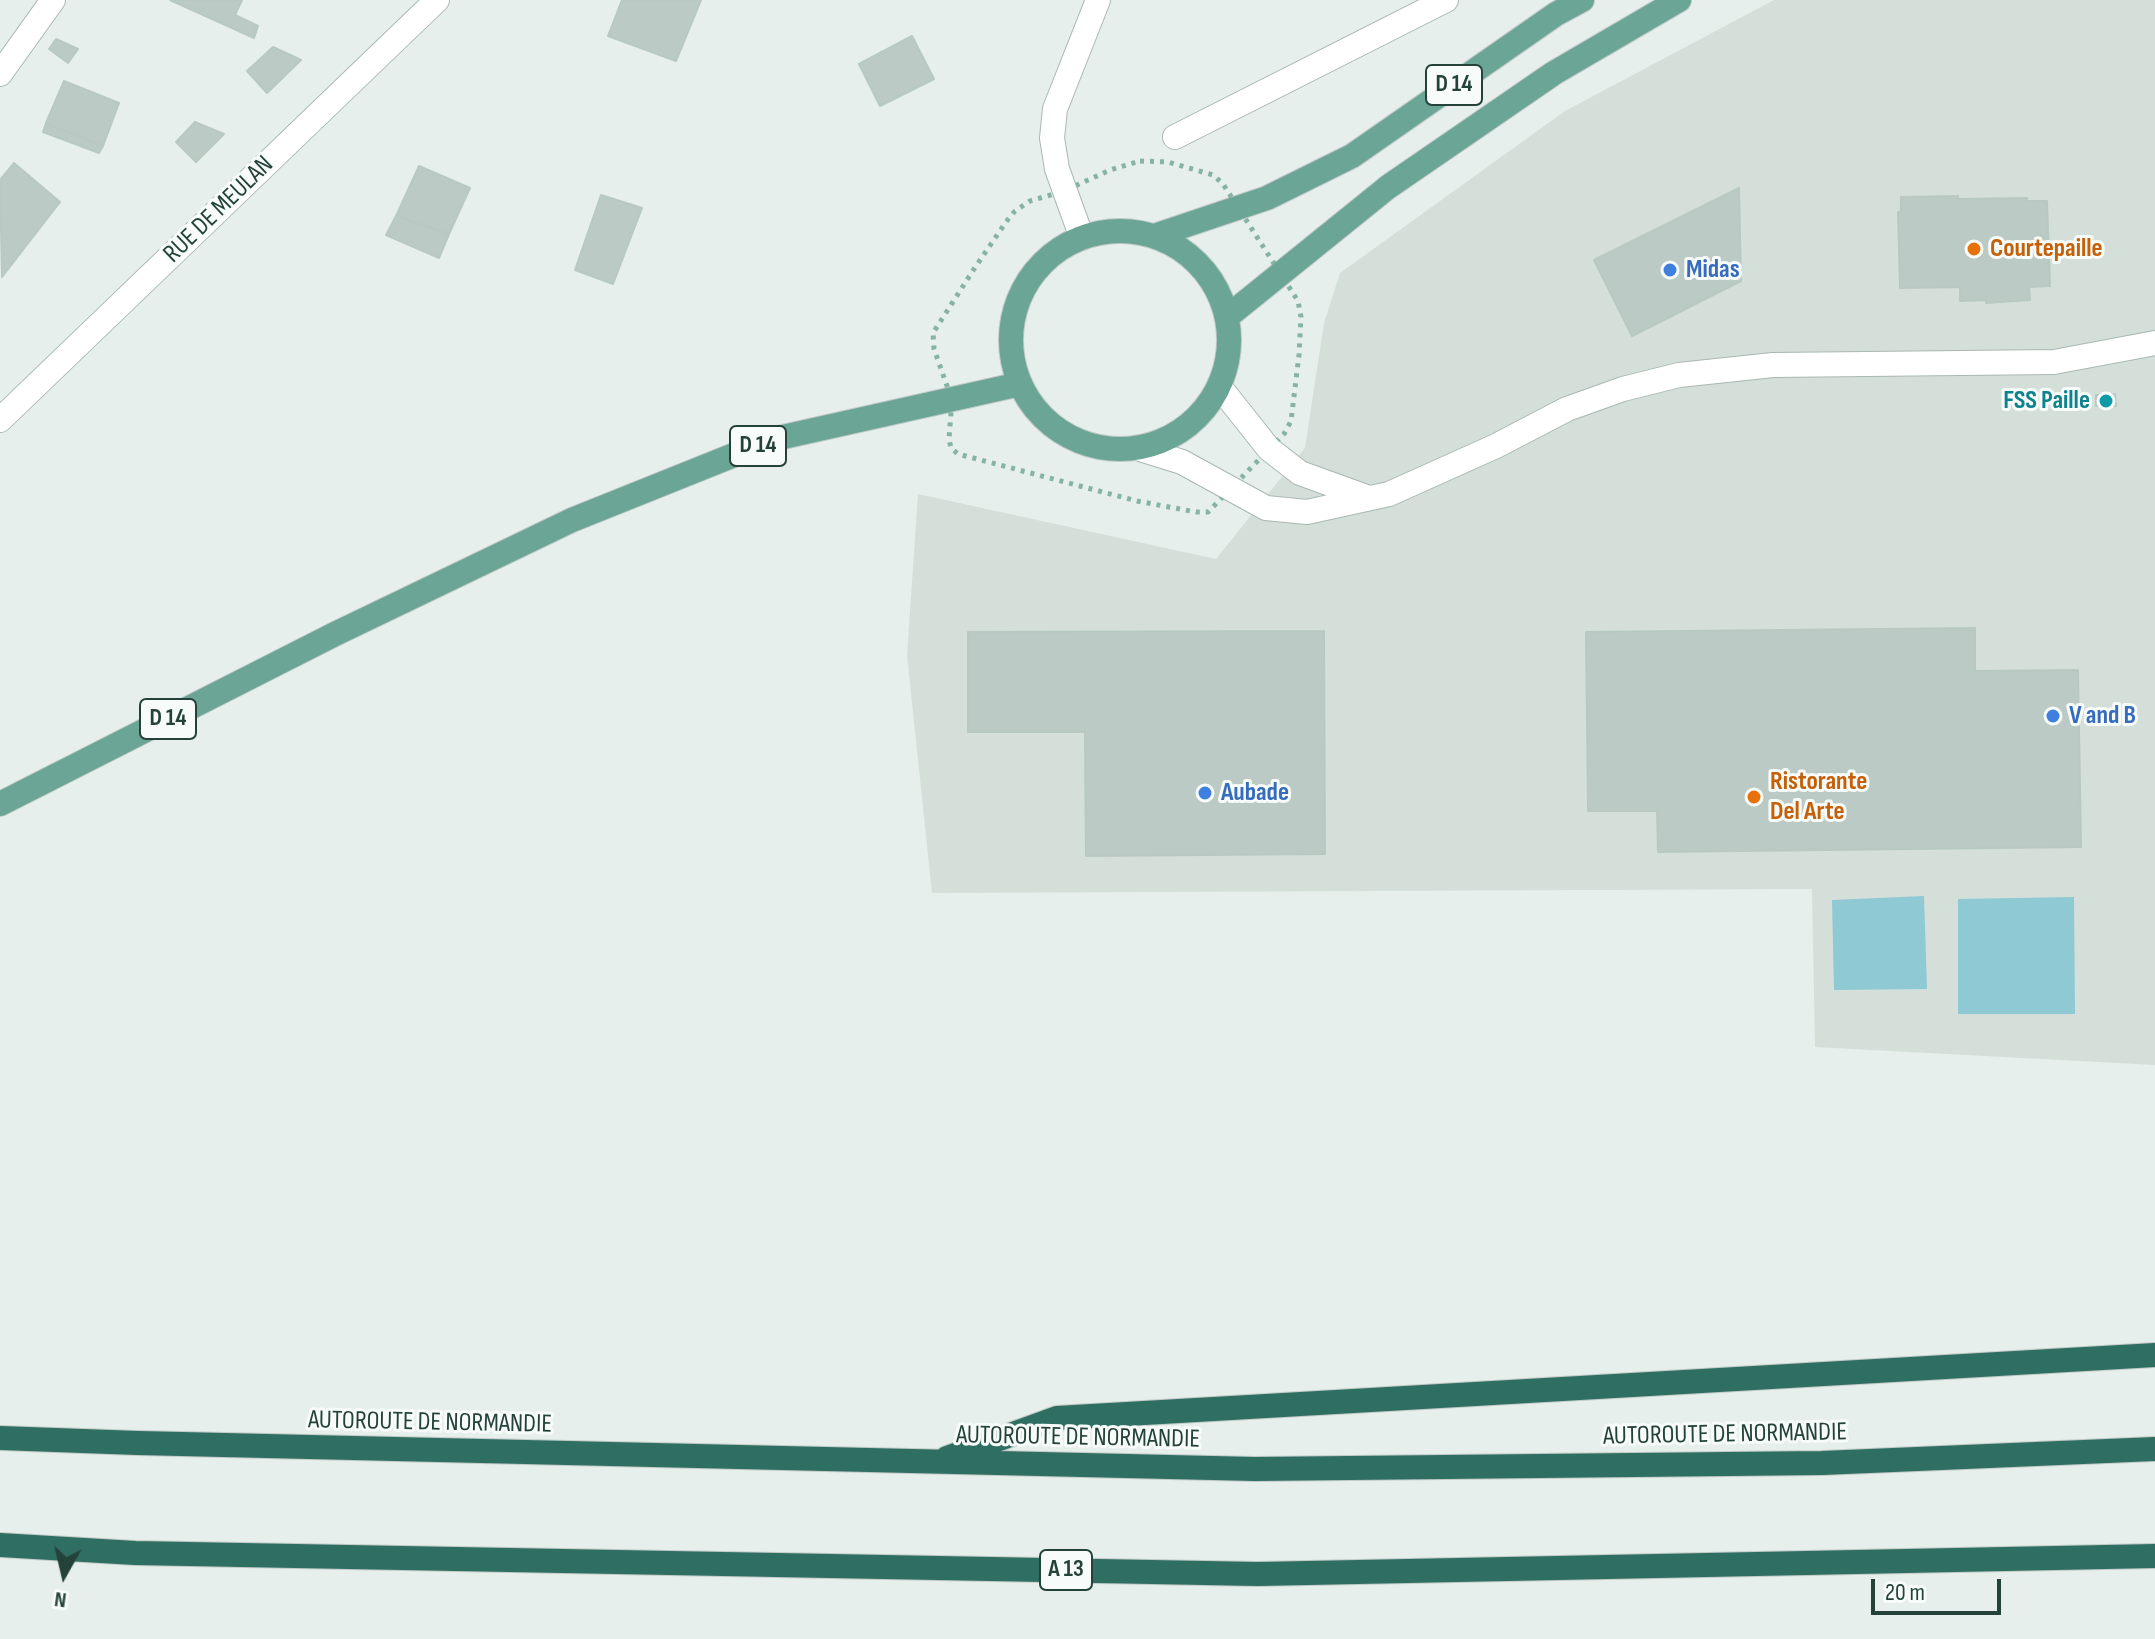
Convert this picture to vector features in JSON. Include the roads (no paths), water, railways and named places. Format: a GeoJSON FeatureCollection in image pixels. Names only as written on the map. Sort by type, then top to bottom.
{"type":"FeatureCollection","features":[{"type":"Feature","properties":{"kind":"highway"},"geometry":{"type":"LineString","coordinates":[[2092,1358],[2155,1346]]}},
{"type":"Feature","properties":{"kind":"highway"},"geometry":{"type":"LineString","coordinates":[[933,1463],[1057,1418],[2155,1355]]}},
{"type":"Feature","properties":{"kind":"highway","name":"AUTOROUTE DE NORMANDIE"},"geometry":{"type":"LineString","coordinates":[[0,1438],[1255,1469],[1727,1464],[2155,1449]]}},
{"type":"Feature","properties":{"kind":"highway","name":"A 13"},"geometry":{"type":"LineString","coordinates":[[0,1545],[151,1553],[1258,1574],[2148,1559]]}},
{"type":"Feature","properties":{"kind":"main road","name":"D 14"},"geometry":{"type":"LineString","coordinates":[[1154,236],[1233,202],[1267,198],[1352,156],[1556,14],[1582,0]]}},
{"type":"Feature","properties":{"kind":"main road","name":"D 14"},"geometry":{"type":"LineString","coordinates":[[1227,317],[1388,187],[1554,73],[1679,0]]}},
{"type":"Feature","properties":{"kind":"main road"},"geometry":{"type":"LineString","coordinates":[[1117,231],[1154,236],[1186,253],[1205,271],[1219,292],[1227,317],[1229,352],[1219,386],[1199,415],[1171,437],[1137,448],[1101,448],[1067,436],[1039,414],[1020,384],[1011,350],[1013,314],[1027,281],[1051,255],[1082,238],[1117,231]]}},
{"type":"Feature","properties":{"kind":"main road","name":"D 14"},"geometry":{"type":"LineString","coordinates":[[0,804],[335,634],[572,520],[774,439],[1020,384]]}},
{"type":"Feature","properties":{"kind":"street"},"geometry":{"type":"LineString","coordinates":[[0,74],[53,0]]}},
{"type":"Feature","properties":{"kind":"street","name":"RUE DE MEULAN"},"geometry":{"type":"LineString","coordinates":[[0,420],[437,0]]}},
{"type":"Feature","properties":{"kind":"street"},"geometry":{"type":"LineString","coordinates":[[1082,238],[1057,169],[1052,138],[1055,109],[1098,0]]}},
{"type":"Feature","properties":{"kind":"street"},"geometry":{"type":"LineString","coordinates":[[1175,137],[1446,0]]}},
{"type":"Feature","properties":{"kind":"street"},"geometry":{"type":"LineString","coordinates":[[1137,448],[1182,462],[1266,508],[1307,512],[1389,494],[1496,446],[1567,409],[1623,389],[1679,375],[1773,365],[2054,362],[2155,343]]}},
{"type":"Feature","properties":{"kind":"street"},"geometry":{"type":"LineString","coordinates":[[1219,386],[1269,449],[1300,473],[1371,499]]}},
{"type":"Feature","properties":{"kind":"water"},"geometry":{"type":"Polygon","coordinates":[[[1924,896],[1927,989],[1834,990],[1832,900],[1924,896]]]}},
{"type":"Feature","properties":{"kind":"water"},"geometry":{"type":"Polygon","coordinates":[[[2074,897],[2075,1014],[1958,1014],[1958,899],[2074,897]]]}},
{"type":"Feature","properties":{"kind":"place","name":"Courtepaille"},"geometry":{"type":"Point","coordinates":[1974,249]}},
{"type":"Feature","properties":{"kind":"place","name":"Midas"},"geometry":{"type":"Point","coordinates":[1670,270]}},
{"type":"Feature","properties":{"kind":"place","name":"FSS Paille"},"geometry":{"type":"Point","coordinates":[2106,401]}},
{"type":"Feature","properties":{"kind":"place","name":"V and B"},"geometry":{"type":"Point","coordinates":[2053,716]}},
{"type":"Feature","properties":{"kind":"place","name":"Aubade"},"geometry":{"type":"Point","coordinates":[1205,793]}},
{"type":"Feature","properties":{"kind":"place","name":"Ristorante Del Arte"},"geometry":{"type":"Point","coordinates":[1754,797]}}]}
